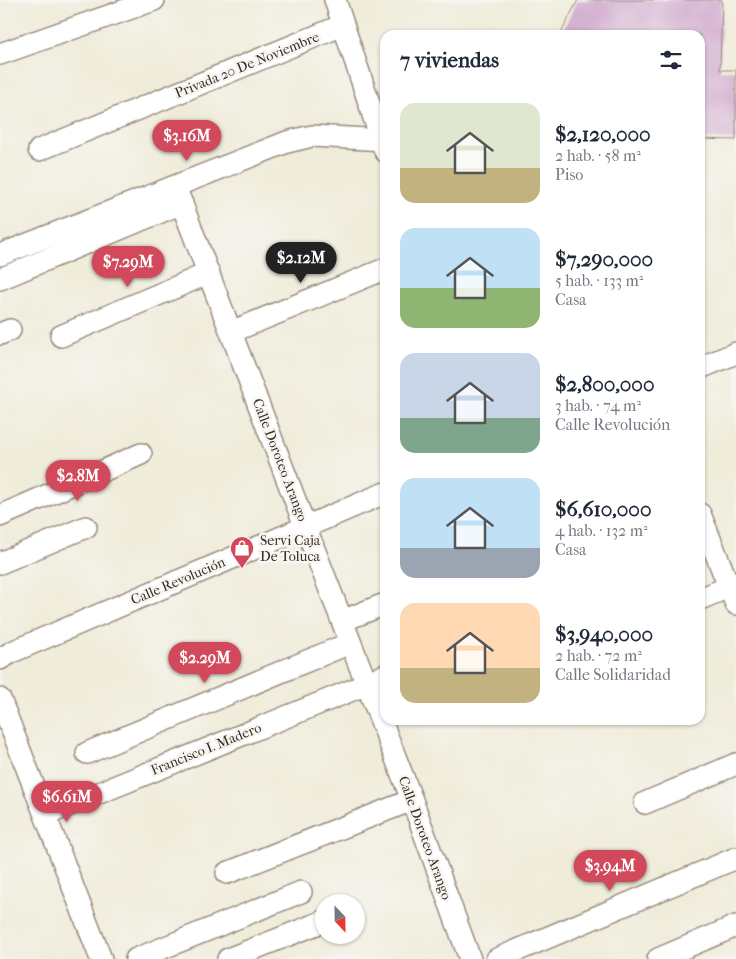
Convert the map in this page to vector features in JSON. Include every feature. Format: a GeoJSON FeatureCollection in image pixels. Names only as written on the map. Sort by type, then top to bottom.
{"type":"FeatureCollection","features":[{"type":"Feature","properties":{"kind":"street"},"geometry":{"type":"LineString","coordinates":[[0,54],[154,0]]}},
{"type":"Feature","properties":{"kind":"street"},"geometry":{"type":"LineString","coordinates":[[335,0],[380,132]]}},
{"type":"Feature","properties":{"kind":"street","name":"Privada 20 De Noviembre"},"geometry":{"type":"LineString","coordinates":[[39,150],[343,26]]}},
{"type":"Feature","properties":{"kind":"street"},"geometry":{"type":"LineString","coordinates":[[0,280],[300,138],[312,136],[380,144]]}},
{"type":"Feature","properties":{"kind":"street"},"geometry":{"type":"LineString","coordinates":[[0,255],[179,194]]}},
{"type":"Feature","properties":{"kind":"street","name":"Calle Doroteo Arango"},"geometry":{"type":"LineString","coordinates":[[179,194],[350,643],[376,679],[380,692]]}},
{"type":"Feature","properties":{"kind":"street"},"geometry":{"type":"LineString","coordinates":[[231,332],[380,271]]}},
{"type":"Feature","properties":{"kind":"street"},"geometry":{"type":"LineString","coordinates":[[62,336],[208,274]]}},
{"type":"Feature","properties":{"kind":"street"},"geometry":{"type":"LineString","coordinates":[[705,366],[736,353]]}},
{"type":"Feature","properties":{"kind":"street"},"geometry":{"type":"LineString","coordinates":[[0,516],[141,454]]}},
{"type":"Feature","properties":{"kind":"street","name":"Calle Revolución"},"geometry":{"type":"LineString","coordinates":[[0,659],[14,651],[380,495]]}},
{"type":"Feature","properties":{"kind":"street"},"geometry":{"type":"LineString","coordinates":[[705,525],[734,591],[705,598]]}},
{"type":"Feature","properties":{"kind":"street"},"geometry":{"type":"LineString","coordinates":[[0,563],[86,527]]}},
{"type":"Feature","properties":{"kind":"street"},"geometry":{"type":"LineString","coordinates":[[342,621],[380,606]]}},
{"type":"Feature","properties":{"kind":"street"},"geometry":{"type":"LineString","coordinates":[[87,753],[350,643]]}},
{"type":"Feature","properties":{"kind":"street","name":"Francisco I. Madero"},"geometry":{"type":"LineString","coordinates":[[45,815],[376,679]]}},
{"type":"Feature","properties":{"kind":"street"},"geometry":{"type":"LineString","coordinates":[[0,699],[6,730],[45,815],[101,959]]}},
{"type":"Feature","properties":{"kind":"street","name":"Calle Doroteo Arango"},"geometry":{"type":"LineString","coordinates":[[390,725],[412,800],[470,959]]}},
{"type":"Feature","properties":{"kind":"street"},"geometry":{"type":"LineString","coordinates":[[645,803],[736,764]]}},
{"type":"Feature","properties":{"kind":"street"},"geometry":{"type":"LineString","coordinates":[[227,873],[412,800]]}},
{"type":"Feature","properties":{"kind":"street"},"geometry":{"type":"LineString","coordinates":[[497,959],[736,858]]}},
{"type":"Feature","properties":{"kind":"street"},"geometry":{"type":"LineString","coordinates":[[136,959],[301,892]]}},
{"type":"Feature","properties":{"kind":"street"},"geometry":{"type":"LineString","coordinates":[[228,959],[315,925]]}},
{"type":"Feature","properties":{"kind":"street"},"geometry":{"type":"LineString","coordinates":[[658,959],[736,926]]}},
{"type":"Feature","properties":{"kind":"building"},"geometry":{"type":"Polygon","coordinates":[[[578,0],[722,0],[720,70],[736,70],[736,140],[705,139],[705,30],[563,30],[578,0]]]}},
{"type":"Feature","properties":{"kind":"place","name":"Servi Caja De Toluca"},"geometry":{"type":"Point","coordinates":[242,569]}}]}
